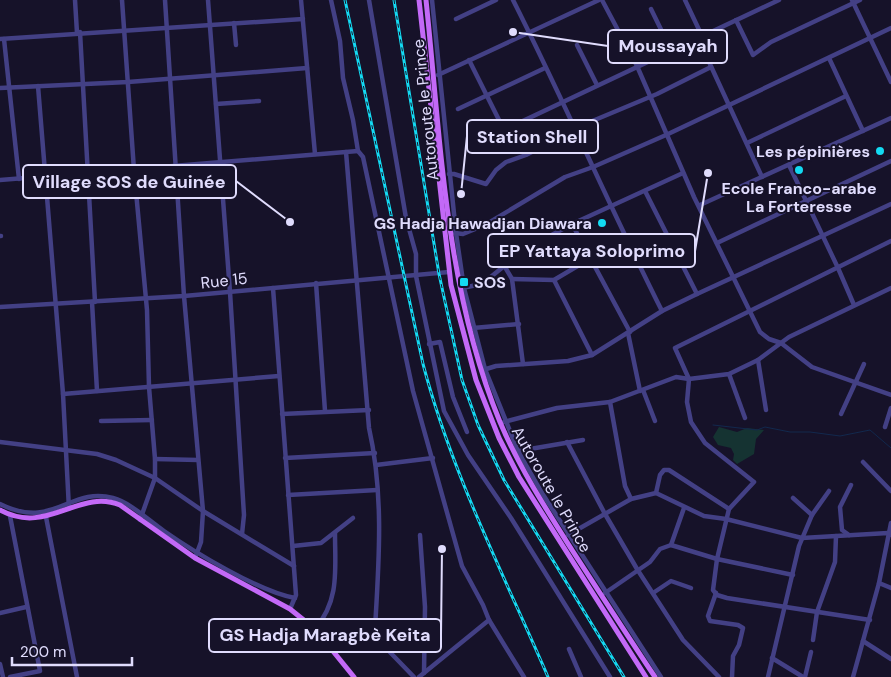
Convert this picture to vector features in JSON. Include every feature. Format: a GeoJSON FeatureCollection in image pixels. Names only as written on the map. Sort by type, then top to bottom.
{"type":"FeatureCollection","features":[{"type":"Feature","properties":{"kind":"main road","name":"Autoroute le Prince"},"geometry":{"type":"LineString","coordinates":[[419,0],[449,272],[469,355],[499,438],[545,520],[646,677]]}},
{"type":"Feature","properties":{"kind":"main road","name":"Autoroute le Prince"},"geometry":{"type":"LineString","coordinates":[[426,0],[462,288],[483,370],[503,422],[526,473],[604,594],[654,677]]}},
{"type":"Feature","properties":{"kind":"main road"},"geometry":{"type":"LineString","coordinates":[[0,510],[10,516],[32,519],[46,517],[69,506],[96,501],[108,500],[120,505],[140,517],[195,558],[290,610],[315,628],[353,676]]}},
{"type":"Feature","properties":{"kind":"street"},"geometry":{"type":"LineString","coordinates":[[75,0],[83,82],[97,391]]}},
{"type":"Feature","properties":{"kind":"street"},"geometry":{"type":"LineString","coordinates":[[122,0],[134,170],[146,299],[149,387],[155,459],[155,478],[140,517],[197,552],[278,595],[295,598]]}},
{"type":"Feature","properties":{"kind":"street"},"geometry":{"type":"LineString","coordinates":[[165,0],[178,167],[184,296],[203,511],[201,542],[195,558]]}},
{"type":"Feature","properties":{"kind":"street"},"geometry":{"type":"LineString","coordinates":[[208,0],[236,379],[244,515],[242,534]]}},
{"type":"Feature","properties":{"kind":"street"},"geometry":{"type":"LineString","coordinates":[[301,0],[315,154]]}},
{"type":"Feature","properties":{"kind":"street"},"geometry":{"type":"LineString","coordinates":[[331,0],[340,41],[343,78],[358,151],[363,157],[413,391],[462,566],[483,605],[488,620],[524,677]]}},
{"type":"Feature","properties":{"kind":"street"},"geometry":{"type":"LineString","coordinates":[[369,0],[404,208],[416,254],[416,276],[444,412],[468,455],[511,518],[610,677]]}},
{"type":"Feature","properties":{"kind":"street"},"geometry":{"type":"LineString","coordinates":[[432,0],[437,76],[598,0]]}},
{"type":"Feature","properties":{"kind":"street"},"geometry":{"type":"LineString","coordinates":[[456,19],[496,0]]}},
{"type":"Feature","properties":{"kind":"street"},"geometry":{"type":"LineString","coordinates":[[513,0],[576,129],[625,238],[662,311]]}},
{"type":"Feature","properties":{"kind":"street"},"geometry":{"type":"LineString","coordinates":[[602,0],[637,66],[683,173],[760,332],[769,339],[781,343],[812,367],[891,395]]}},
{"type":"Feature","properties":{"kind":"street"},"geometry":{"type":"LineString","coordinates":[[686,0],[711,67],[762,177]]}},
{"type":"Feature","properties":{"kind":"street"},"geometry":{"type":"LineString","coordinates":[[482,132],[504,130],[736,20],[768,2],[779,0]]}},
{"type":"Feature","properties":{"kind":"street"},"geometry":{"type":"LineString","coordinates":[[736,20],[753,55],[770,42],[860,0]]}},
{"type":"Feature","properties":{"kind":"street"},"geometry":{"type":"LineString","coordinates":[[853,2],[891,82]]}},
{"type":"Feature","properties":{"kind":"street"},"geometry":{"type":"LineString","coordinates":[[650,9],[671,50]]}},
{"type":"Feature","properties":{"kind":"street"},"geometry":{"type":"LineString","coordinates":[[19,179],[10,88],[2,39],[79,32],[303,19]]}},
{"type":"Feature","properties":{"kind":"street"},"geometry":{"type":"LineString","coordinates":[[234,23],[236,45]]}},
{"type":"Feature","properties":{"kind":"street"},"geometry":{"type":"LineString","coordinates":[[454,233],[463,234],[485,225],[565,177],[593,168],[666,135],[891,28]]}},
{"type":"Feature","properties":{"kind":"street"},"geometry":{"type":"LineString","coordinates":[[577,45],[597,85]]}},
{"type":"Feature","properties":{"kind":"street"},"geometry":{"type":"LineString","coordinates":[[829,58],[863,131]]}},
{"type":"Feature","properties":{"kind":"street"},"geometry":{"type":"LineString","coordinates":[[469,60],[504,130]]}},
{"type":"Feature","properties":{"kind":"street"},"geometry":{"type":"LineString","coordinates":[[447,175],[486,184],[496,170],[506,162],[526,155],[576,129],[711,67]]}},
{"type":"Feature","properties":{"kind":"street"},"geometry":{"type":"LineString","coordinates":[[0,88],[83,82],[128,82],[171,77],[307,68]]}},
{"type":"Feature","properties":{"kind":"street"},"geometry":{"type":"LineString","coordinates":[[458,109],[545,68]]}},
{"type":"Feature","properties":{"kind":"street"},"geometry":{"type":"LineString","coordinates":[[0,504],[26,514],[44,514],[69,506],[63,394],[38,86]]}},
{"type":"Feature","properties":{"kind":"street"},"geometry":{"type":"LineString","coordinates":[[747,143],[846,96]]}},
{"type":"Feature","properties":{"kind":"street"},"geometry":{"type":"LineString","coordinates":[[216,104],[259,101]]}},
{"type":"Feature","properties":{"kind":"street"},"geometry":{"type":"LineString","coordinates":[[700,205],[891,118]]}},
{"type":"Feature","properties":{"kind":"street"},"geometry":{"type":"LineString","coordinates":[[0,180],[358,151]]}},
{"type":"Feature","properties":{"kind":"street"},"geometry":{"type":"LineString","coordinates":[[346,152],[369,428],[376,466],[380,535],[375,628],[384,646],[414,677]]}},
{"type":"Feature","properties":{"kind":"street"},"geometry":{"type":"LineString","coordinates":[[717,243],[891,162]]}},
{"type":"Feature","properties":{"kind":"street"},"geometry":{"type":"LineString","coordinates":[[789,165],[854,305]]}},
{"type":"Feature","properties":{"kind":"street"},"geometry":{"type":"LineString","coordinates":[[683,173],[572,224],[524,250],[482,284],[462,288],[483,370],[523,364],[568,361],[592,355],[662,311],[891,204]]}},
{"type":"Feature","properties":{"kind":"street"},"geometry":{"type":"LineString","coordinates":[[645,191],[696,294]]}},
{"type":"Feature","properties":{"kind":"street"},"geometry":{"type":"LineString","coordinates":[[572,224],[629,332],[642,390],[655,421]]}},
{"type":"Feature","properties":{"kind":"street"},"geometry":{"type":"LineString","coordinates":[[512,279],[554,280],[625,238]]}},
{"type":"Feature","properties":{"kind":"street"},"geometry":{"type":"LineString","coordinates":[[870,620],[785,609],[727,598],[713,590],[729,509],[754,482],[705,443],[691,422],[687,402],[689,379],[676,346],[891,241]]}},
{"type":"Feature","properties":{"kind":"street"},"geometry":{"type":"LineString","coordinates":[[505,267],[512,279],[523,364]]}},
{"type":"Feature","properties":{"kind":"street","name":"Rue 15"},"geometry":{"type":"LineString","coordinates":[[0,308],[184,296],[449,272]]}},
{"type":"Feature","properties":{"kind":"street"},"geometry":{"type":"LineString","coordinates":[[554,280],[592,355]]}},
{"type":"Feature","properties":{"kind":"street"},"geometry":{"type":"LineString","coordinates":[[316,283],[325,411]]}},
{"type":"Feature","properties":{"kind":"street"},"geometry":{"type":"LineString","coordinates":[[273,288],[293,546],[295,598],[290,610]]}},
{"type":"Feature","properties":{"kind":"street"},"geometry":{"type":"LineString","coordinates":[[889,534],[802,538],[726,519],[704,516],[656,493],[631,499],[566,536],[503,422],[557,408],[610,402],[676,377],[689,379],[729,374],[758,360],[781,343],[891,288]]}},
{"type":"Feature","properties":{"kind":"street"},"geometry":{"type":"LineString","coordinates":[[473,328],[519,324]]}},
{"type":"Feature","properties":{"kind":"street"},"geometry":{"type":"LineString","coordinates":[[430,344],[440,342],[453,397],[467,432]]}},
{"type":"Feature","properties":{"kind":"street"},"geometry":{"type":"LineString","coordinates":[[758,360],[766,410]]}},
{"type":"Feature","properties":{"kind":"street"},"geometry":{"type":"LineString","coordinates":[[841,414],[864,364]]}},
{"type":"Feature","properties":{"kind":"street"},"geometry":{"type":"LineString","coordinates":[[729,374],[745,418]]}},
{"type":"Feature","properties":{"kind":"street"},"geometry":{"type":"LineString","coordinates":[[63,394],[279,376]]}},
{"type":"Feature","properties":{"kind":"street"},"geometry":{"type":"LineString","coordinates":[[610,402],[625,486],[631,499]]}},
{"type":"Feature","properties":{"kind":"street"},"geometry":{"type":"LineString","coordinates":[[885,428],[891,408]]}},
{"type":"Feature","properties":{"kind":"street"},"geometry":{"type":"LineString","coordinates":[[282,414],[369,410]]}},
{"type":"Feature","properties":{"kind":"street"},"geometry":{"type":"LineString","coordinates":[[101,421],[152,420]]}},
{"type":"Feature","properties":{"kind":"street"},"geometry":{"type":"LineString","coordinates":[[518,451],[583,440]]}},
{"type":"Feature","properties":{"kind":"street"},"geometry":{"type":"LineString","coordinates":[[0,442],[97,454],[155,478],[203,511],[294,566]]}},
{"type":"Feature","properties":{"kind":"street"},"geometry":{"type":"LineString","coordinates":[[568,442],[605,514],[637,569],[683,640],[719,677]]}},
{"type":"Feature","properties":{"kind":"street"},"geometry":{"type":"LineString","coordinates":[[285,458],[375,453]]}},
{"type":"Feature","properties":{"kind":"street"},"geometry":{"type":"LineString","coordinates":[[376,466],[433,458]]}},
{"type":"Feature","properties":{"kind":"street"},"geometry":{"type":"LineString","coordinates":[[155,459],[198,460]]}},
{"type":"Feature","properties":{"kind":"street"},"geometry":{"type":"LineString","coordinates":[[863,462],[891,491]]}},
{"type":"Feature","properties":{"kind":"street"},"geometry":{"type":"LineString","coordinates":[[656,493],[660,475],[664,470],[669,470],[729,509]]}},
{"type":"Feature","properties":{"kind":"street"},"geometry":{"type":"LineString","coordinates":[[850,535],[842,530],[840,507],[851,485]]}},
{"type":"Feature","properties":{"kind":"street"},"geometry":{"type":"LineString","coordinates":[[288,495],[377,490]]}},
{"type":"Feature","properties":{"kind":"street"},"geometry":{"type":"LineString","coordinates":[[768,677],[802,538],[812,515],[829,491]]}},
{"type":"Feature","properties":{"kind":"street"},"geometry":{"type":"LineString","coordinates":[[793,498],[812,515]]}},
{"type":"Feature","properties":{"kind":"street"},"geometry":{"type":"LineString","coordinates":[[671,545],[684,508]]}},
{"type":"Feature","properties":{"kind":"street"},"geometry":{"type":"LineString","coordinates":[[10,516],[26,607],[40,670],[10,677]]}},
{"type":"Feature","properties":{"kind":"street"},"geometry":{"type":"LineString","coordinates":[[46,517],[77,677]]}},
{"type":"Feature","properties":{"kind":"street"},"geometry":{"type":"LineString","coordinates":[[293,546],[321,543],[353,518]]}},
{"type":"Feature","properties":{"kind":"street"},"geometry":{"type":"LineString","coordinates":[[853,677],[870,620],[891,523]]}},
{"type":"Feature","properties":{"kind":"street"},"geometry":{"type":"LineString","coordinates":[[315,628],[327,615],[335,585],[335,533]]}},
{"type":"Feature","properties":{"kind":"street"},"geometry":{"type":"LineString","coordinates":[[420,535],[425,607],[424,673]]}},
{"type":"Feature","properties":{"kind":"street"},"geometry":{"type":"LineString","coordinates":[[813,640],[817,612],[833,572],[836,536]]}},
{"type":"Feature","properties":{"kind":"street"},"geometry":{"type":"LineString","coordinates":[[661,677],[604,594],[637,569],[650,562],[660,549],[671,545],[718,559],[793,575]]}},
{"type":"Feature","properties":{"kind":"street"},"geometry":{"type":"LineString","coordinates":[[653,593],[671,581],[691,588]]}},
{"type":"Feature","properties":{"kind":"street"},"geometry":{"type":"LineString","coordinates":[[879,583],[891,588]]}},
{"type":"Feature","properties":{"kind":"street"},"geometry":{"type":"LineString","coordinates":[[716,593],[708,616],[710,621],[738,625],[742,628],[739,645],[733,656],[732,677]]}},
{"type":"Feature","properties":{"kind":"street"},"geometry":{"type":"LineString","coordinates":[[0,613],[26,607]]}},
{"type":"Feature","properties":{"kind":"street"},"geometry":{"type":"LineString","coordinates":[[419,677],[488,620]]}},
{"type":"Feature","properties":{"kind":"street"},"geometry":{"type":"LineString","coordinates":[[315,628],[332,626],[375,628]]}},
{"type":"Feature","properties":{"kind":"street"},"geometry":{"type":"LineString","coordinates":[[863,641],[891,660]]}},
{"type":"Feature","properties":{"kind":"street"},"geometry":{"type":"LineString","coordinates":[[569,648],[580,677]]}},
{"type":"Feature","properties":{"kind":"street"},"geometry":{"type":"LineString","coordinates":[[772,658],[804,677],[811,652]]}},
{"type":"Feature","properties":{"kind":"street"},"geometry":{"type":"LineString","coordinates":[[0,664],[2,677]]}},
{"type":"Feature","properties":{"kind":"green space"},"geometry":{"type":"Polygon","coordinates":[[[719,427],[737,432],[747,428],[764,430],[756,439],[754,454],[737,464],[733,460],[734,454],[731,448],[718,445],[713,437],[719,427]]]}},
{"type":"Feature","properties":{"kind":"waterway"},"geometry":{"type":"LineString","coordinates":[[713,425],[757,430],[765,427],[790,432],[810,432],[840,436],[870,430],[891,448]]}},
{"type":"Feature","properties":{"kind":"railway"},"geometry":{"type":"LineString","coordinates":[[345,0],[423,364],[435,405],[463,484],[548,677]]}},
{"type":"Feature","properties":{"kind":"railway"},"geometry":{"type":"LineString","coordinates":[[394,0],[439,274],[462,380],[478,425],[504,480],[624,677]]}},
{"type":"Feature","properties":{"kind":"place","name":"Moussayah"},"geometry":{"type":"Point","coordinates":[513,32]}},
{"type":"Feature","properties":{"kind":"place","name":"Les pépinières"},"geometry":{"type":"Point","coordinates":[880,151]}},
{"type":"Feature","properties":{"kind":"place","name":"Ecole Franco-arabe La Forteresse"},"geometry":{"type":"Point","coordinates":[799,170]}},
{"type":"Feature","properties":{"kind":"place","name":"EP Yattaya Soloprimo"},"geometry":{"type":"Point","coordinates":[708,173]}},
{"type":"Feature","properties":{"kind":"place","name":"Station Shell"},"geometry":{"type":"Point","coordinates":[461,194]}},
{"type":"Feature","properties":{"kind":"place","name":"Village SOS de Guinée"},"geometry":{"type":"Point","coordinates":[290,222]}},
{"type":"Feature","properties":{"kind":"place","name":"GS Hadja Hawadjan Diawara"},"geometry":{"type":"Point","coordinates":[602,223]}},
{"type":"Feature","properties":{"kind":"place","name":"SOS"},"geometry":{"type":"Point","coordinates":[464,282]}},
{"type":"Feature","properties":{"kind":"place","name":"GS Hadja Maragbè Keita"},"geometry":{"type":"Point","coordinates":[442,549]}}]}
